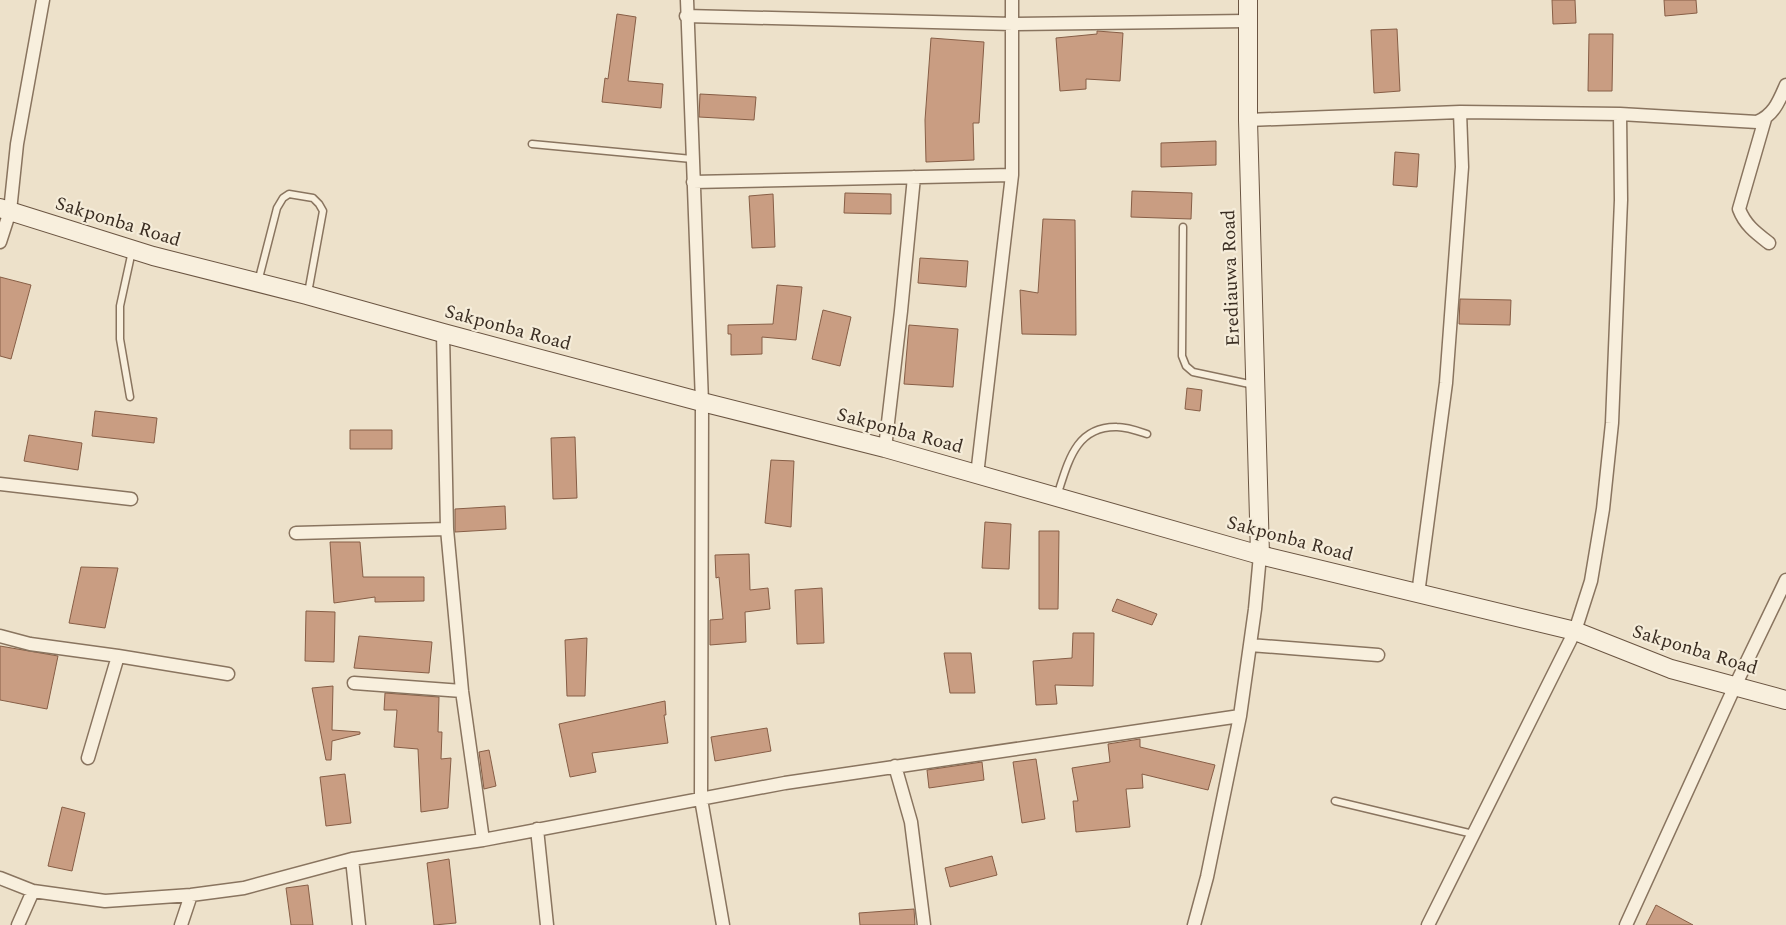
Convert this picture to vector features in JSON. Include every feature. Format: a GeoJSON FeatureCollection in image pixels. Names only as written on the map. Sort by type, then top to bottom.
{"type":"FeatureCollection","features":[{"type":"Feature","properties":{"kind":"main road","name":"Erediauwa Road"},"geometry":{"type":"LineString","coordinates":[[1248,0],[1248,120],[1260,554]]}},
{"type":"Feature","properties":{"kind":"main road","name":"Sakponba Road"},"geometry":{"type":"LineString","coordinates":[[5,210],[132,250],[308,295],[702,402],[885,448],[1260,554],[1575,632],[1671,669],[1786,700]]}},
{"type":"Feature","properties":{"kind":"street"},"geometry":{"type":"LineString","coordinates":[[0,242],[16,144],[44,0]]}},
{"type":"Feature","properties":{"kind":"street"},"geometry":{"type":"LineString","coordinates":[[686,0],[702,402],[701,798],[723,925]]}},
{"type":"Feature","properties":{"kind":"street"},"geometry":{"type":"LineString","coordinates":[[978,475],[1012,175],[1012,0]]}},
{"type":"Feature","properties":{"kind":"street"},"geometry":{"type":"LineString","coordinates":[[686,16],[1013,24],[1247,21]]}},
{"type":"Feature","properties":{"kind":"street"},"geometry":{"type":"LineString","coordinates":[[1248,120],[1460,112],[1620,114],[1757,122],[1765,119],[1774,110],[1786,85]]}},
{"type":"Feature","properties":{"kind":"street"},"geometry":{"type":"LineString","coordinates":[[1418,594],[1446,383],[1462,167],[1460,112]]}},
{"type":"Feature","properties":{"kind":"street"},"geometry":{"type":"LineString","coordinates":[[1428,925],[1575,632],[1591,581],[1603,509],[1612,423],[1621,200],[1620,114]]}},
{"type":"Feature","properties":{"kind":"street"},"geometry":{"type":"LineString","coordinates":[[1765,119],[1739,209],[1743,219],[1769,243]]}},
{"type":"Feature","properties":{"kind":"street"},"geometry":{"type":"LineString","coordinates":[[693,182],[1012,175]]}},
{"type":"Feature","properties":{"kind":"street"},"geometry":{"type":"LineString","coordinates":[[885,448],[914,177]]}},
{"type":"Feature","properties":{"kind":"street"},"geometry":{"type":"LineString","coordinates":[[443,333],[447,529],[462,691],[483,840]]}},
{"type":"Feature","properties":{"kind":"street"},"geometry":{"type":"LineString","coordinates":[[0,484],[131,499]]}},
{"type":"Feature","properties":{"kind":"street"},"geometry":{"type":"LineString","coordinates":[[296,533],[447,529]]}},
{"type":"Feature","properties":{"kind":"street"},"geometry":{"type":"LineString","coordinates":[[1194,925],[1207,877],[1240,716],[1260,554]]}},
{"type":"Feature","properties":{"kind":"street"},"geometry":{"type":"LineString","coordinates":[[1626,925],[1735,686],[1786,580]]}},
{"type":"Feature","properties":{"kind":"street"},"geometry":{"type":"LineString","coordinates":[[0,636],[30,644],[228,674]]}},
{"type":"Feature","properties":{"kind":"street"},"geometry":{"type":"LineString","coordinates":[[1250,645],[1378,655]]}},
{"type":"Feature","properties":{"kind":"street"},"geometry":{"type":"LineString","coordinates":[[88,758],[118,656]]}},
{"type":"Feature","properties":{"kind":"street"},"geometry":{"type":"LineString","coordinates":[[354,683],[462,691]]}},
{"type":"Feature","properties":{"kind":"street"},"geometry":{"type":"LineString","coordinates":[[0,878],[33,891],[105,902],[191,895],[244,888],[352,859],[483,840],[701,798],[895,766],[1240,716]]}},
{"type":"Feature","properties":{"kind":"street"},"geometry":{"type":"LineString","coordinates":[[895,766],[911,822],[924,925]]}},
{"type":"Feature","properties":{"kind":"street"},"geometry":{"type":"LineString","coordinates":[[537,829],[547,925]]}},
{"type":"Feature","properties":{"kind":"street"},"geometry":{"type":"LineString","coordinates":[[352,859],[359,925]]}},
{"type":"Feature","properties":{"kind":"street"},"geometry":{"type":"LineString","coordinates":[[18,925],[33,891]]}},
{"type":"Feature","properties":{"kind":"street"},"geometry":{"type":"LineString","coordinates":[[181,925],[191,895]]}},
{"type":"Feature","properties":{"kind":"lane"},"geometry":{"type":"LineString","coordinates":[[532,144],[692,160]]}},
{"type":"Feature","properties":{"kind":"lane"},"geometry":{"type":"LineString","coordinates":[[258,282],[277,208],[283,198],[290,194],[313,198],[323,211],[308,295]]}},
{"type":"Feature","properties":{"kind":"lane"},"geometry":{"type":"LineString","coordinates":[[1183,227],[1182,356],[1186,366],[1193,372],[1256,386]]}},
{"type":"Feature","properties":{"kind":"lane"},"geometry":{"type":"LineString","coordinates":[[130,396],[120,338],[120,306],[132,250]]}},
{"type":"Feature","properties":{"kind":"lane"},"geometry":{"type":"LineString","coordinates":[[1057,497],[1071,454],[1083,440],[1099,428],[1119,427],[1148,434]]}},
{"type":"Feature","properties":{"kind":"lane"},"geometry":{"type":"LineString","coordinates":[[1335,801],[1473,834]]}},
{"type":"Feature","properties":{"kind":"building"},"geometry":{"type":"Polygon","coordinates":[[[1552,0],[1575,0],[1576,23],[1553,24],[1552,0]]]}},
{"type":"Feature","properties":{"kind":"building"},"geometry":{"type":"Polygon","coordinates":[[[1664,0],[1696,0],[1697,13],[1665,16],[1664,0]]]}},
{"type":"Feature","properties":{"kind":"building"},"geometry":{"type":"Polygon","coordinates":[[[617,14],[636,17],[628,81],[663,84],[661,108],[602,102],[605,78],[608,79],[617,14]]]}},
{"type":"Feature","properties":{"kind":"building"},"geometry":{"type":"Polygon","coordinates":[[[1397,29],[1400,91],[1374,93],[1371,30],[1397,29]]]}},
{"type":"Feature","properties":{"kind":"building"},"geometry":{"type":"Polygon","coordinates":[[[1097,31],[1123,33],[1120,81],[1086,79],[1086,89],[1060,91],[1056,38],[1097,34],[1097,31]]]}},
{"type":"Feature","properties":{"kind":"building"},"geometry":{"type":"Polygon","coordinates":[[[1589,34],[1613,34],[1612,91],[1588,91],[1589,34]]]}},
{"type":"Feature","properties":{"kind":"building"},"geometry":{"type":"Polygon","coordinates":[[[931,38],[984,42],[979,123],[973,123],[974,160],[926,162],[925,120],[931,38]]]}},
{"type":"Feature","properties":{"kind":"building"},"geometry":{"type":"Polygon","coordinates":[[[700,94],[756,97],[754,120],[699,117],[700,94]]]}},
{"type":"Feature","properties":{"kind":"building"},"geometry":{"type":"Polygon","coordinates":[[[1216,141],[1216,165],[1161,167],[1161,143],[1216,141]]]}},
{"type":"Feature","properties":{"kind":"building"},"geometry":{"type":"Polygon","coordinates":[[[1395,152],[1419,154],[1417,187],[1393,185],[1395,152]]]}},
{"type":"Feature","properties":{"kind":"building"},"geometry":{"type":"Polygon","coordinates":[[[1132,191],[1192,193],[1191,219],[1131,217],[1132,191]]]}},
{"type":"Feature","properties":{"kind":"building"},"geometry":{"type":"Polygon","coordinates":[[[845,193],[891,194],[891,214],[844,213],[845,193]]]}},
{"type":"Feature","properties":{"kind":"building"},"geometry":{"type":"Polygon","coordinates":[[[773,194],[775,247],[752,248],[749,196],[773,194]]]}},
{"type":"Feature","properties":{"kind":"building"},"geometry":{"type":"Polygon","coordinates":[[[1043,219],[1075,220],[1076,335],[1022,334],[1020,290],[1038,293],[1043,219]]]}},
{"type":"Feature","properties":{"kind":"building"},"geometry":{"type":"Polygon","coordinates":[[[920,258],[968,261],[966,287],[918,283],[920,258]]]}},
{"type":"Feature","properties":{"kind":"building"},"geometry":{"type":"Polygon","coordinates":[[[0,277],[31,285],[11,359],[0,356],[0,277]]]}},
{"type":"Feature","properties":{"kind":"building"},"geometry":{"type":"Polygon","coordinates":[[[777,285],[802,287],[796,340],[762,337],[762,354],[731,355],[731,334],[728,334],[728,325],[773,324],[777,285]]]}},
{"type":"Feature","properties":{"kind":"building"},"geometry":{"type":"Polygon","coordinates":[[[1460,299],[1511,300],[1510,325],[1459,324],[1460,299]]]}},
{"type":"Feature","properties":{"kind":"building"},"geometry":{"type":"Polygon","coordinates":[[[823,310],[851,317],[840,366],[812,359],[823,310]]]}},
{"type":"Feature","properties":{"kind":"building"},"geometry":{"type":"Polygon","coordinates":[[[909,325],[958,329],[953,387],[904,384],[909,325]]]}},
{"type":"Feature","properties":{"kind":"building"},"geometry":{"type":"Polygon","coordinates":[[[1187,388],[1202,390],[1200,411],[1185,409],[1187,388]]]}},
{"type":"Feature","properties":{"kind":"building"},"geometry":{"type":"Polygon","coordinates":[[[95,411],[157,418],[154,443],[92,436],[95,411]]]}},
{"type":"Feature","properties":{"kind":"building"},"geometry":{"type":"Polygon","coordinates":[[[350,430],[392,430],[392,449],[350,449],[350,430]]]}},
{"type":"Feature","properties":{"kind":"building"},"geometry":{"type":"Polygon","coordinates":[[[29,435],[82,443],[78,470],[24,461],[29,435]]]}},
{"type":"Feature","properties":{"kind":"building"},"geometry":{"type":"Polygon","coordinates":[[[575,437],[577,498],[553,499],[551,438],[575,437]]]}},
{"type":"Feature","properties":{"kind":"building"},"geometry":{"type":"Polygon","coordinates":[[[771,460],[794,461],[791,527],[765,523],[771,460]]]}},
{"type":"Feature","properties":{"kind":"building"},"geometry":{"type":"Polygon","coordinates":[[[505,506],[506,529],[455,532],[455,509],[505,506]]]}},
{"type":"Feature","properties":{"kind":"building"},"geometry":{"type":"Polygon","coordinates":[[[985,522],[1011,524],[1009,569],[982,568],[985,522]]]}},
{"type":"Feature","properties":{"kind":"building"},"geometry":{"type":"Polygon","coordinates":[[[1039,531],[1059,531],[1058,609],[1039,609],[1039,531]]]}},
{"type":"Feature","properties":{"kind":"building"},"geometry":{"type":"Polygon","coordinates":[[[330,542],[360,542],[363,577],[424,577],[424,601],[375,602],[375,597],[334,603],[330,542]]]}},
{"type":"Feature","properties":{"kind":"building"},"geometry":{"type":"Polygon","coordinates":[[[749,554],[750,590],[768,588],[770,609],[745,612],[746,642],[710,645],[710,620],[723,619],[719,577],[716,578],[715,555],[749,554]]]}},
{"type":"Feature","properties":{"kind":"building"},"geometry":{"type":"Polygon","coordinates":[[[81,567],[118,568],[105,628],[69,623],[81,567]]]}},
{"type":"Feature","properties":{"kind":"building"},"geometry":{"type":"Polygon","coordinates":[[[822,588],[824,643],[797,644],[795,590],[822,588]]]}},
{"type":"Feature","properties":{"kind":"building"},"geometry":{"type":"Polygon","coordinates":[[[1117,599],[1157,614],[1152,625],[1112,611],[1117,599]]]}},
{"type":"Feature","properties":{"kind":"building"},"geometry":{"type":"Polygon","coordinates":[[[306,611],[335,612],[334,662],[305,661],[306,611]]]}},
{"type":"Feature","properties":{"kind":"building"},"geometry":{"type":"Polygon","coordinates":[[[1073,633],[1094,633],[1093,686],[1055,685],[1057,704],[1036,705],[1033,661],[1072,658],[1073,633]]]}},
{"type":"Feature","properties":{"kind":"building"},"geometry":{"type":"Polygon","coordinates":[[[359,636],[432,642],[429,673],[354,668],[359,636]]]}},
{"type":"Feature","properties":{"kind":"building"},"geometry":{"type":"Polygon","coordinates":[[[587,638],[585,696],[567,696],[565,640],[587,638]]]}},
{"type":"Feature","properties":{"kind":"building"},"geometry":{"type":"Polygon","coordinates":[[[0,646],[58,656],[47,709],[0,700],[0,646]]]}},
{"type":"Feature","properties":{"kind":"building"},"geometry":{"type":"Polygon","coordinates":[[[944,653],[971,653],[975,693],[950,693],[944,653]]]}},
{"type":"Feature","properties":{"kind":"building"},"geometry":{"type":"Polygon","coordinates":[[[333,686],[332,730],[360,732],[360,734],[332,741],[331,760],[326,760],[312,688],[333,686]]]}},
{"type":"Feature","properties":{"kind":"building"},"geometry":{"type":"Polygon","coordinates":[[[385,693],[439,697],[438,732],[442,732],[441,759],[451,758],[448,808],[421,812],[418,749],[394,747],[397,710],[384,710],[385,693]]]}},
{"type":"Feature","properties":{"kind":"building"},"geometry":{"type":"Polygon","coordinates":[[[665,701],[666,715],[664,715],[668,743],[592,753],[596,772],[570,777],[559,724],[665,701]]]}},
{"type":"Feature","properties":{"kind":"building"},"geometry":{"type":"Polygon","coordinates":[[[767,728],[771,751],[715,761],[711,737],[767,728]]]}},
{"type":"Feature","properties":{"kind":"building"},"geometry":{"type":"Polygon","coordinates":[[[1140,739],[1140,747],[1215,765],[1208,790],[1142,774],[1143,788],[1126,789],[1130,827],[1076,832],[1073,801],[1078,801],[1072,768],[1110,762],[1108,744],[1140,739]]]}},
{"type":"Feature","properties":{"kind":"building"},"geometry":{"type":"Polygon","coordinates":[[[489,750],[496,786],[484,789],[479,752],[489,750]]]}},
{"type":"Feature","properties":{"kind":"building"},"geometry":{"type":"Polygon","coordinates":[[[1036,759],[1045,819],[1022,823],[1013,762],[1036,759]]]}},
{"type":"Feature","properties":{"kind":"building"},"geometry":{"type":"Polygon","coordinates":[[[982,762],[984,780],[929,788],[927,770],[982,762]]]}},
{"type":"Feature","properties":{"kind":"building"},"geometry":{"type":"Polygon","coordinates":[[[345,774],[351,823],[326,826],[320,777],[345,774]]]}},
{"type":"Feature","properties":{"kind":"building"},"geometry":{"type":"Polygon","coordinates":[[[62,807],[85,813],[72,871],[48,866],[62,807]]]}},
{"type":"Feature","properties":{"kind":"building"},"geometry":{"type":"Polygon","coordinates":[[[992,856],[997,875],[950,887],[945,868],[992,856]]]}},
{"type":"Feature","properties":{"kind":"building"},"geometry":{"type":"Polygon","coordinates":[[[449,859],[456,923],[434,925],[427,863],[449,859]]]}},
{"type":"Feature","properties":{"kind":"building"},"geometry":{"type":"Polygon","coordinates":[[[308,885],[313,925],[291,925],[286,888],[308,885]]]}},
{"type":"Feature","properties":{"kind":"building"},"geometry":{"type":"Polygon","coordinates":[[[1656,905],[1693,925],[1646,925],[1656,905]]]}},
{"type":"Feature","properties":{"kind":"building"},"geometry":{"type":"Polygon","coordinates":[[[914,909],[915,925],[860,925],[859,913],[914,909]]]}}]}
